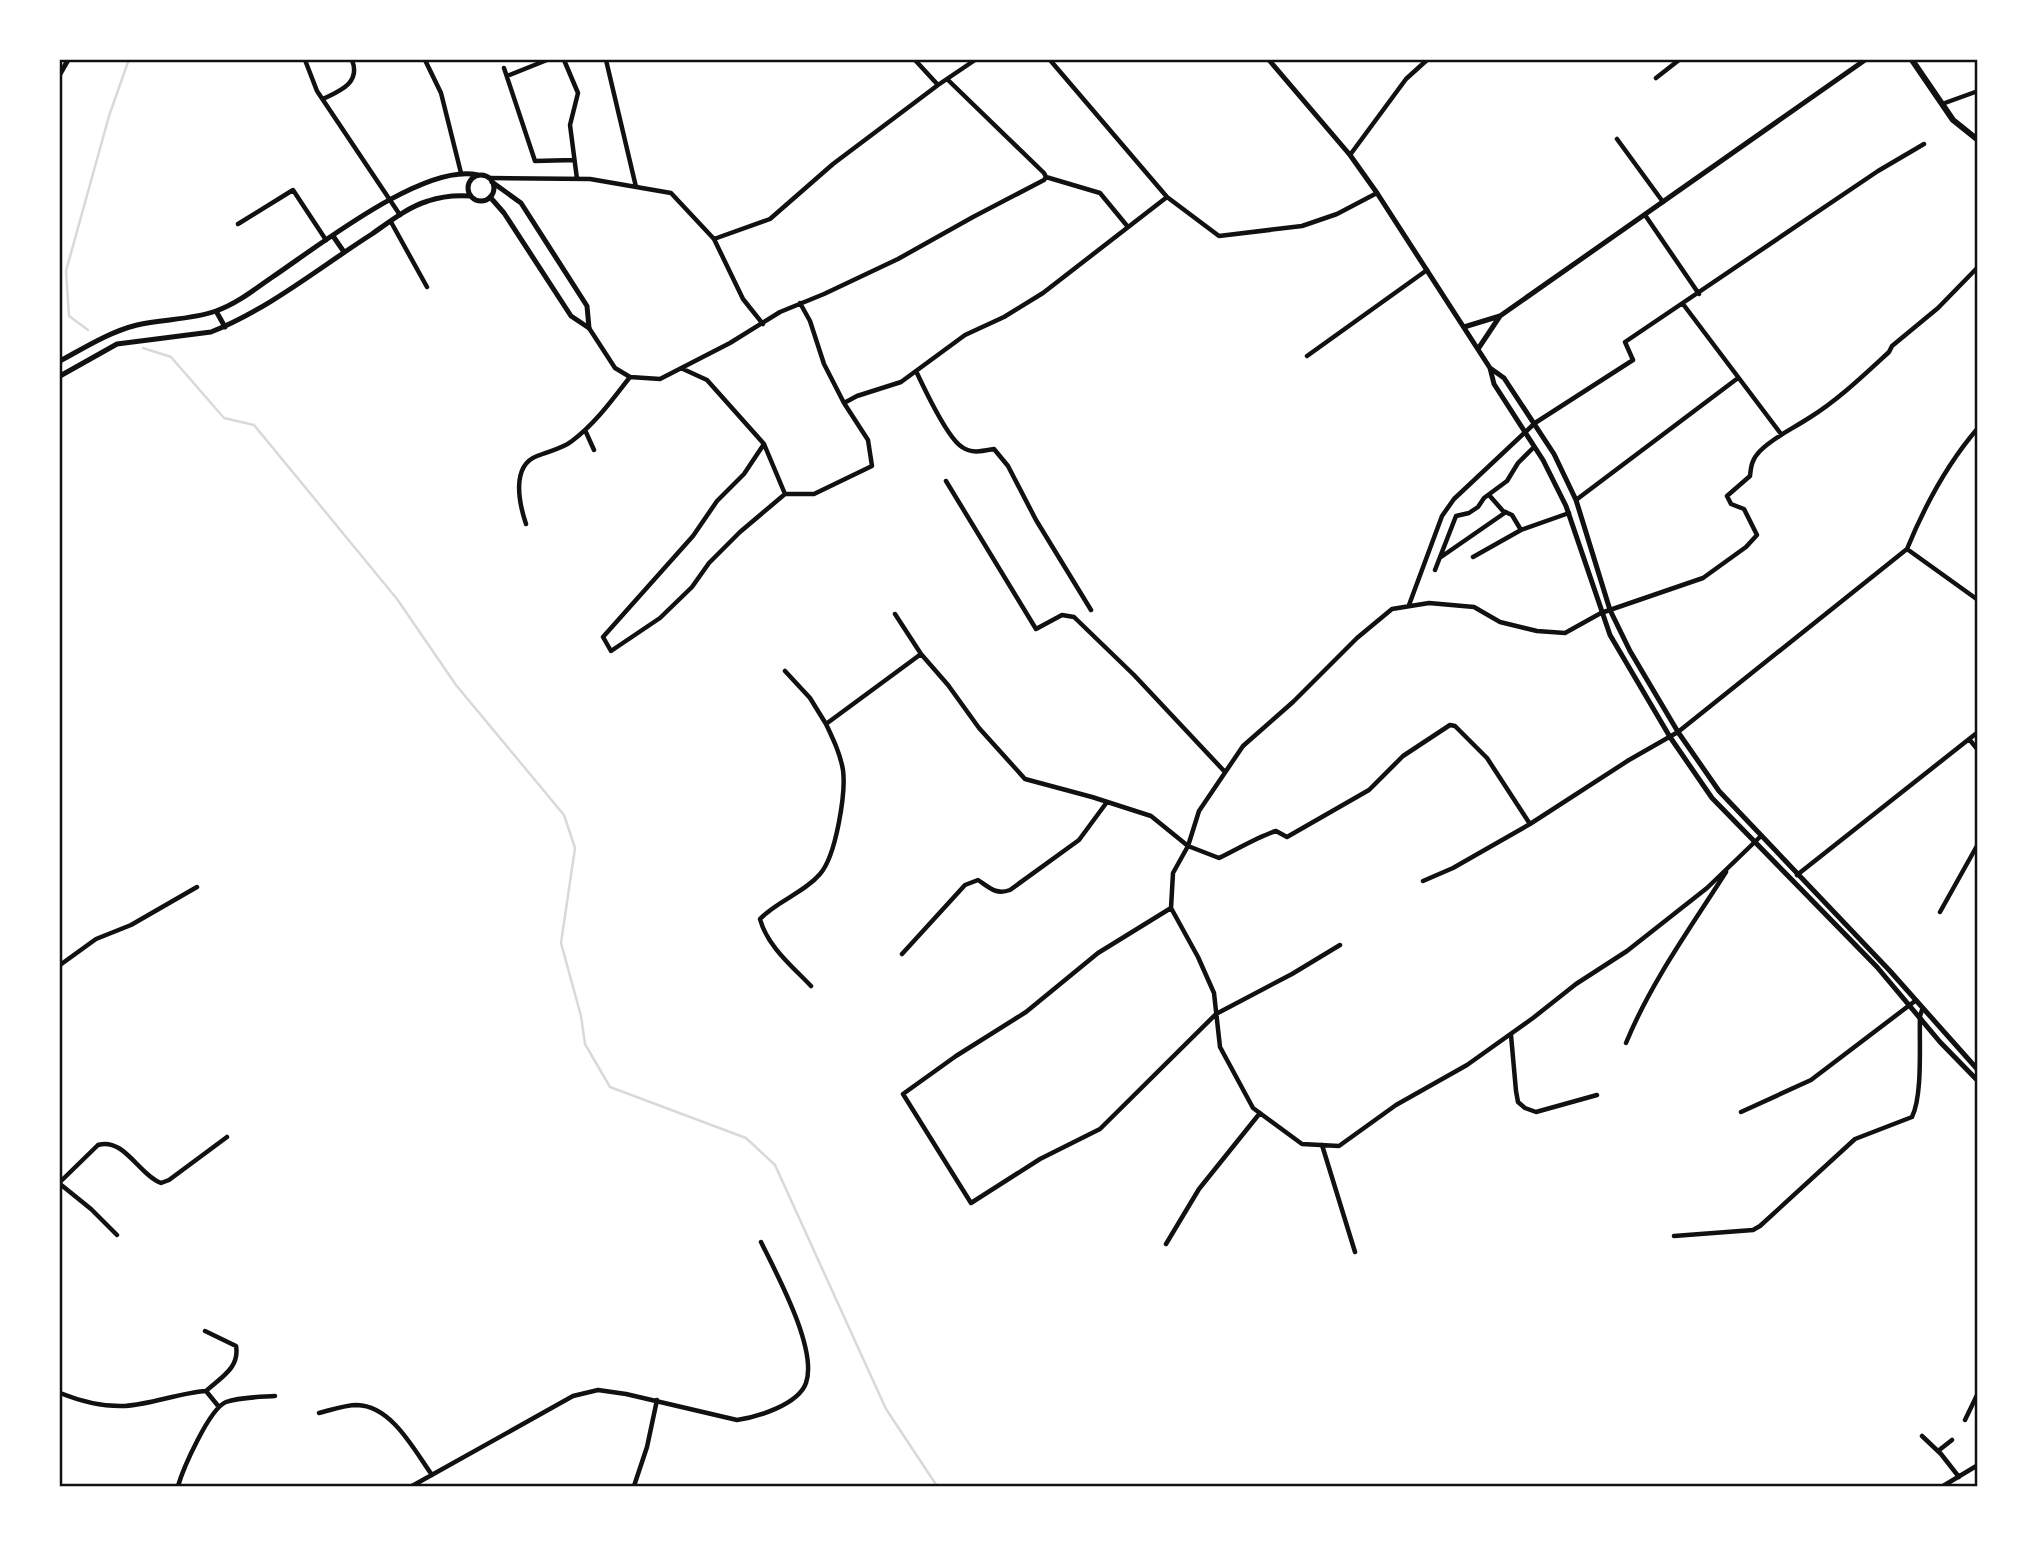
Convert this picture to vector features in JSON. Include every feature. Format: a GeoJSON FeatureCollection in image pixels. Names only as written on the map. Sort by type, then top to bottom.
{"type":"FeatureCollection","features":[{"type":"Feature","properties":{"kind":"main road"},"geometry":{"type":"LineString","coordinates":[[1912,60],[1953,120],[1978,140]]}},
{"type":"Feature","properties":{"kind":"street"},"geometry":{"type":"LineString","coordinates":[[60,74],[68,60]]}},
{"type":"Feature","properties":{"kind":"street"},"geometry":{"type":"LineString","coordinates":[[305,60],[312,82],[323,100],[400,215]]}},
{"type":"Feature","properties":{"kind":"street"},"geometry":{"type":"LineString","coordinates":[[323,100],[347,87],[353,79],[355,68],[352,60]]}},
{"type":"Feature","properties":{"kind":"street"},"geometry":{"type":"LineString","coordinates":[[425,60],[441,93],[461,173]]}},
{"type":"Feature","properties":{"kind":"street"},"geometry":{"type":"LineString","coordinates":[[507,76],[547,60]]}},
{"type":"Feature","properties":{"kind":"street"},"geometry":{"type":"LineString","coordinates":[[564,60],[578,93],[570,125],[578,178]]}},
{"type":"Feature","properties":{"kind":"street"},"geometry":{"type":"LineString","coordinates":[[606,60],[636,187]]}},
{"type":"Feature","properties":{"kind":"street"},"geometry":{"type":"LineString","coordinates":[[915,60],[938,85]]}},
{"type":"Feature","properties":{"kind":"street"},"geometry":{"type":"LineString","coordinates":[[713,239],[770,219],[833,164],[975,60]]}},
{"type":"Feature","properties":{"kind":"street"},"geometry":{"type":"LineString","coordinates":[[1051,60],[1167,197],[1219,236],[1302,226],[1337,214],[1377,192]]}},
{"type":"Feature","properties":{"kind":"street"},"geometry":{"type":"LineString","coordinates":[[1269,60],[1350,155],[1377,192],[1490,368],[1494,384],[1534,447],[1569,513],[1601,612],[1620,654],[1670,737],[1712,798],[1913,1003]]}},
{"type":"Feature","properties":{"kind":"street"},"geometry":{"type":"LineString","coordinates":[[1350,155],[1406,79],[1427,60]]}},
{"type":"Feature","properties":{"kind":"street"},"geometry":{"type":"LineString","coordinates":[[1656,78],[1679,60]]}},
{"type":"Feature","properties":{"kind":"street"},"geometry":{"type":"LineString","coordinates":[[1464,327],[1500,316],[1865,60]]}},
{"type":"Feature","properties":{"kind":"street"},"geometry":{"type":"LineString","coordinates":[[504,68],[535,161],[574,160]]}},
{"type":"Feature","properties":{"kind":"street"},"geometry":{"type":"LineString","coordinates":[[947,79],[1046,177],[1095,190],[1103,195],[1128,227]]}},
{"type":"Feature","properties":{"kind":"street"},"geometry":{"type":"LineString","coordinates":[[1942,104],[1978,91]]}},
{"type":"Feature","properties":{"kind":"street"},"geometry":{"type":"LineString","coordinates":[[1617,139],[1663,202]]}},
{"type":"Feature","properties":{"kind":"street"},"geometry":{"type":"LineString","coordinates":[[1409,606],[1442,516],[1454,499],[1535,423],[1633,360],[1625,342],[1878,171],[1924,144]]}},
{"type":"Feature","properties":{"kind":"street"},"geometry":{"type":"LineString","coordinates":[[60,361],[111,333],[137,325],[216,311],[244,296],[390,200],[416,186],[461,173],[491,180],[521,203],[587,306],[589,328]]}},
{"type":"Feature","properties":{"kind":"street"},"geometry":{"type":"LineString","coordinates":[[471,196],[468,184],[478,175]]}},
{"type":"Feature","properties":{"kind":"street"},"geometry":{"type":"LineString","coordinates":[[490,198],[504,213],[571,316],[589,328],[615,368],[631,377],[660,379],[763,324],[780,312],[898,259],[973,216],[1029,189],[1046,177]]}},
{"type":"Feature","properties":{"kind":"street"},"geometry":{"type":"LineString","coordinates":[[491,180],[590,178],[671,193],[713,239],[743,299],[763,324]]}},
{"type":"Feature","properties":{"kind":"street"},"geometry":{"type":"LineString","coordinates":[[60,376],[117,344],[211,332],[225,327],[256,311],[400,215],[427,201],[453,196],[471,196],[482,201],[490,198],[494,190],[491,180]]}},
{"type":"Feature","properties":{"kind":"street"},"geometry":{"type":"LineString","coordinates":[[238,225],[293,190],[326,241]]}},
{"type":"Feature","properties":{"kind":"street"},"geometry":{"type":"LineString","coordinates":[[844,404],[857,396],[901,382],[965,335],[1004,317],[1043,293],[1167,197]]}},
{"type":"Feature","properties":{"kind":"street"},"geometry":{"type":"LineString","coordinates":[[1645,215],[1699,293]]}},
{"type":"Feature","properties":{"kind":"street"},"geometry":{"type":"LineString","coordinates":[[391,222],[427,287]]}},
{"type":"Feature","properties":{"kind":"street"},"geometry":{"type":"LineString","coordinates":[[333,236],[344,252]]}},
{"type":"Feature","properties":{"kind":"street"},"geometry":{"type":"LineString","coordinates":[[1761,836],[1707,888],[1627,951],[1576,984],[1467,1065],[1396,1105],[1339,1146],[1302,1144],[1254,1108],[1220,1047],[1213,993],[1198,957],[1171,908],[1173,873],[1188,846],[1199,811],[1243,746],[1293,702],[1357,638],[1392,609],[1429,603],[1474,607],[1500,622],[1537,631],[1564,633],[1601,612],[1703,578],[1757,535],[1744,509],[1731,504],[1727,496],[1750,476],[1752,462],[1759,452],[1781,434],[1811,417],[1845,392],[1889,352],[1892,346],[1938,308],[1978,267]]}},
{"type":"Feature","properties":{"kind":"street"},"geometry":{"type":"LineString","coordinates":[[1307,356],[1427,270]]}},
{"type":"Feature","properties":{"kind":"street"},"geometry":{"type":"LineString","coordinates":[[764,444],[744,474],[717,501],[693,536],[603,637],[611,651],[660,618],[692,587],[709,563],[740,532],[785,494],[814,494],[872,466],[868,440],[844,404],[824,364],[810,321],[800,303]]}},
{"type":"Feature","properties":{"kind":"street"},"geometry":{"type":"LineString","coordinates":[[1683,304],[1781,434]]}},
{"type":"Feature","properties":{"kind":"street"},"geometry":{"type":"LineString","coordinates":[[216,311],[225,327]]}},
{"type":"Feature","properties":{"kind":"street"},"geometry":{"type":"LineString","coordinates":[[1478,349],[1500,316]]}},
{"type":"Feature","properties":{"kind":"street"},"geometry":{"type":"LineString","coordinates":[[682,368],[707,380],[764,444],[785,494]]}},
{"type":"Feature","properties":{"kind":"street"},"geometry":{"type":"LineString","coordinates":[[1490,368],[1504,378],[1535,423],[1576,500],[1610,610],[1630,652],[1678,732],[1719,791],[1890,971],[1940,1042],[1978,1081]]}},
{"type":"Feature","properties":{"kind":"street"},"geometry":{"type":"LineString","coordinates":[[916,371],[960,447],[975,452],[994,449],[1008,466],[1036,520],[1091,610]]}},
{"type":"Feature","properties":{"kind":"street"},"geometry":{"type":"LineString","coordinates":[[526,524],[519,491],[520,479],[527,462],[570,442],[585,430],[631,377]]}},
{"type":"Feature","properties":{"kind":"street"},"geometry":{"type":"LineString","coordinates":[[1576,500],[1738,378]]}},
{"type":"Feature","properties":{"kind":"street"},"geometry":{"type":"LineString","coordinates":[[1423,881],[1453,868],[1530,824],[1678,732],[1907,549],[1934,489],[1958,451],[1978,428]]}},
{"type":"Feature","properties":{"kind":"street"},"geometry":{"type":"LineString","coordinates":[[585,430],[594,450]]}},
{"type":"Feature","properties":{"kind":"street"},"geometry":{"type":"LineString","coordinates":[[1435,570],[1456,516],[1469,513],[1507,481],[1518,463],[1534,447]]}},
{"type":"Feature","properties":{"kind":"street"},"geometry":{"type":"LineString","coordinates":[[946,481],[1036,629],[1062,615],[1073,617],[1134,675],[1225,772]]}},
{"type":"Feature","properties":{"kind":"street"},"geometry":{"type":"LineString","coordinates":[[1489,495],[1506,512],[1512,514],[1521,530]]}},
{"type":"Feature","properties":{"kind":"street"},"geometry":{"type":"LineString","coordinates":[[1440,557],[1506,512]]}},
{"type":"Feature","properties":{"kind":"street"},"geometry":{"type":"LineString","coordinates":[[1473,557],[1521,530],[1569,513]]}},
{"type":"Feature","properties":{"kind":"street"},"geometry":{"type":"LineString","coordinates":[[1907,549],[1978,600]]}},
{"type":"Feature","properties":{"kind":"street"},"geometry":{"type":"LineString","coordinates":[[895,614],[921,654],[948,685],[979,728],[1025,779],[1151,817],[1188,846],[1219,858],[1247,846],[1263,835],[1276,831],[1287,837],[1369,790],[1403,756],[1450,725],[1455,726],[1488,758],[1530,824]]}},
{"type":"Feature","properties":{"kind":"street"},"geometry":{"type":"LineString","coordinates":[[826,724],[921,654]]}},
{"type":"Feature","properties":{"kind":"street"},"geometry":{"type":"LineString","coordinates":[[785,671],[810,698],[826,724],[838,748],[844,784],[839,821],[827,863],[813,881],[760,919],[778,951],[811,986]]}},
{"type":"Feature","properties":{"kind":"street"},"geometry":{"type":"LineString","coordinates":[[1790,880],[1978,732]]}},
{"type":"Feature","properties":{"kind":"street"},"geometry":{"type":"LineString","coordinates":[[1969,739],[1978,750]]}},
{"type":"Feature","properties":{"kind":"street"},"geometry":{"type":"LineString","coordinates":[[1712,798],[1719,791]]}},
{"type":"Feature","properties":{"kind":"street"},"geometry":{"type":"LineString","coordinates":[[902,954],[965,885],[978,880],[994,891],[1002,893],[1010,890],[1079,840],[1107,802]]}},
{"type":"Feature","properties":{"kind":"street"},"geometry":{"type":"LineString","coordinates":[[1940,912],[1978,844]]}},
{"type":"Feature","properties":{"kind":"street"},"geometry":{"type":"LineString","coordinates":[[1626,1043],[1634,1022],[1730,865]]}},
{"type":"Feature","properties":{"kind":"street"},"geometry":{"type":"LineString","coordinates":[[60,965],[96,939],[131,925],[197,887]]}},
{"type":"Feature","properties":{"kind":"street"},"geometry":{"type":"LineString","coordinates":[[1171,908],[1098,953],[1026,1012],[902,1094],[971,1203],[1040,1159],[1100,1129],[1216,1014],[1340,945]]}},
{"type":"Feature","properties":{"kind":"street"},"geometry":{"type":"LineString","coordinates":[[1741,1112],[1811,1080],[1913,1003]]}},
{"type":"Feature","properties":{"kind":"street"},"geometry":{"type":"LineString","coordinates":[[1921,1013],[1978,1070]]}},
{"type":"Feature","properties":{"kind":"street"},"geometry":{"type":"LineString","coordinates":[[1674,1236],[1753,1230],[1855,1139],[1912,1117],[1918,1079],[1921,1013]]}},
{"type":"Feature","properties":{"kind":"street"},"geometry":{"type":"LineString","coordinates":[[1511,1034],[1518,1102],[1525,1108],[1536,1112],[1597,1095]]}},
{"type":"Feature","properties":{"kind":"street"},"geometry":{"type":"LineString","coordinates":[[1166,1244],[1199,1189],[1260,1113]]}},
{"type":"Feature","properties":{"kind":"street"},"geometry":{"type":"LineString","coordinates":[[117,1235],[60,1183],[98,1145],[106,1142],[115,1144],[152,1180],[161,1183],[169,1180],[227,1137]]}},
{"type":"Feature","properties":{"kind":"street"},"geometry":{"type":"LineString","coordinates":[[1322,1145],[1355,1252]]}},
{"type":"Feature","properties":{"kind":"street"},"geometry":{"type":"LineString","coordinates":[[412,1486],[573,1396],[598,1390],[657,1400],[737,1420],[754,1418],[795,1397],[806,1385],[809,1368],[792,1306],[761,1242]]}},
{"type":"Feature","properties":{"kind":"street"},"geometry":{"type":"LineString","coordinates":[[60,1393],[79,1400],[127,1406],[206,1391],[225,1376],[236,1360],[237,1353],[236,1346],[205,1331]]}},
{"type":"Feature","properties":{"kind":"street"},"geometry":{"type":"LineString","coordinates":[[206,1391],[219,1407]]}},
{"type":"Feature","properties":{"kind":"street"},"geometry":{"type":"LineString","coordinates":[[1965,1420],[1978,1393]]}},
{"type":"Feature","properties":{"kind":"street"},"geometry":{"type":"LineString","coordinates":[[178,1486],[184,1466],[219,1407],[225,1402],[275,1396]]}},
{"type":"Feature","properties":{"kind":"street"},"geometry":{"type":"LineString","coordinates":[[634,1486],[647,1447],[657,1400]]}},
{"type":"Feature","properties":{"kind":"street"},"geometry":{"type":"LineString","coordinates":[[319,1413],[353,1405],[379,1412],[401,1431],[432,1475]]}},
{"type":"Feature","properties":{"kind":"street"},"geometry":{"type":"LineString","coordinates":[[1922,1436],[1959,1477]]}},
{"type":"Feature","properties":{"kind":"street"},"geometry":{"type":"LineString","coordinates":[[1938,1451],[1952,1440]]}},
{"type":"Feature","properties":{"kind":"street"},"geometry":{"type":"LineString","coordinates":[[1943,1486],[1977,1466]]}},
{"type":"Feature","properties":{"kind":"waterway"},"geometry":{"type":"LineString","coordinates":[[88,330],[69,316],[66,271],[109,116],[131,60]]}},
{"type":"Feature","properties":{"kind":"waterway"},"geometry":{"type":"LineString","coordinates":[[143,348],[171,357],[224,418],[254,425],[397,599],[456,685],[564,815],[575,848],[561,943],[581,1016],[585,1044],[610,1087],[746,1138],[775,1165],[886,1409],[937,1486]]}}]}
